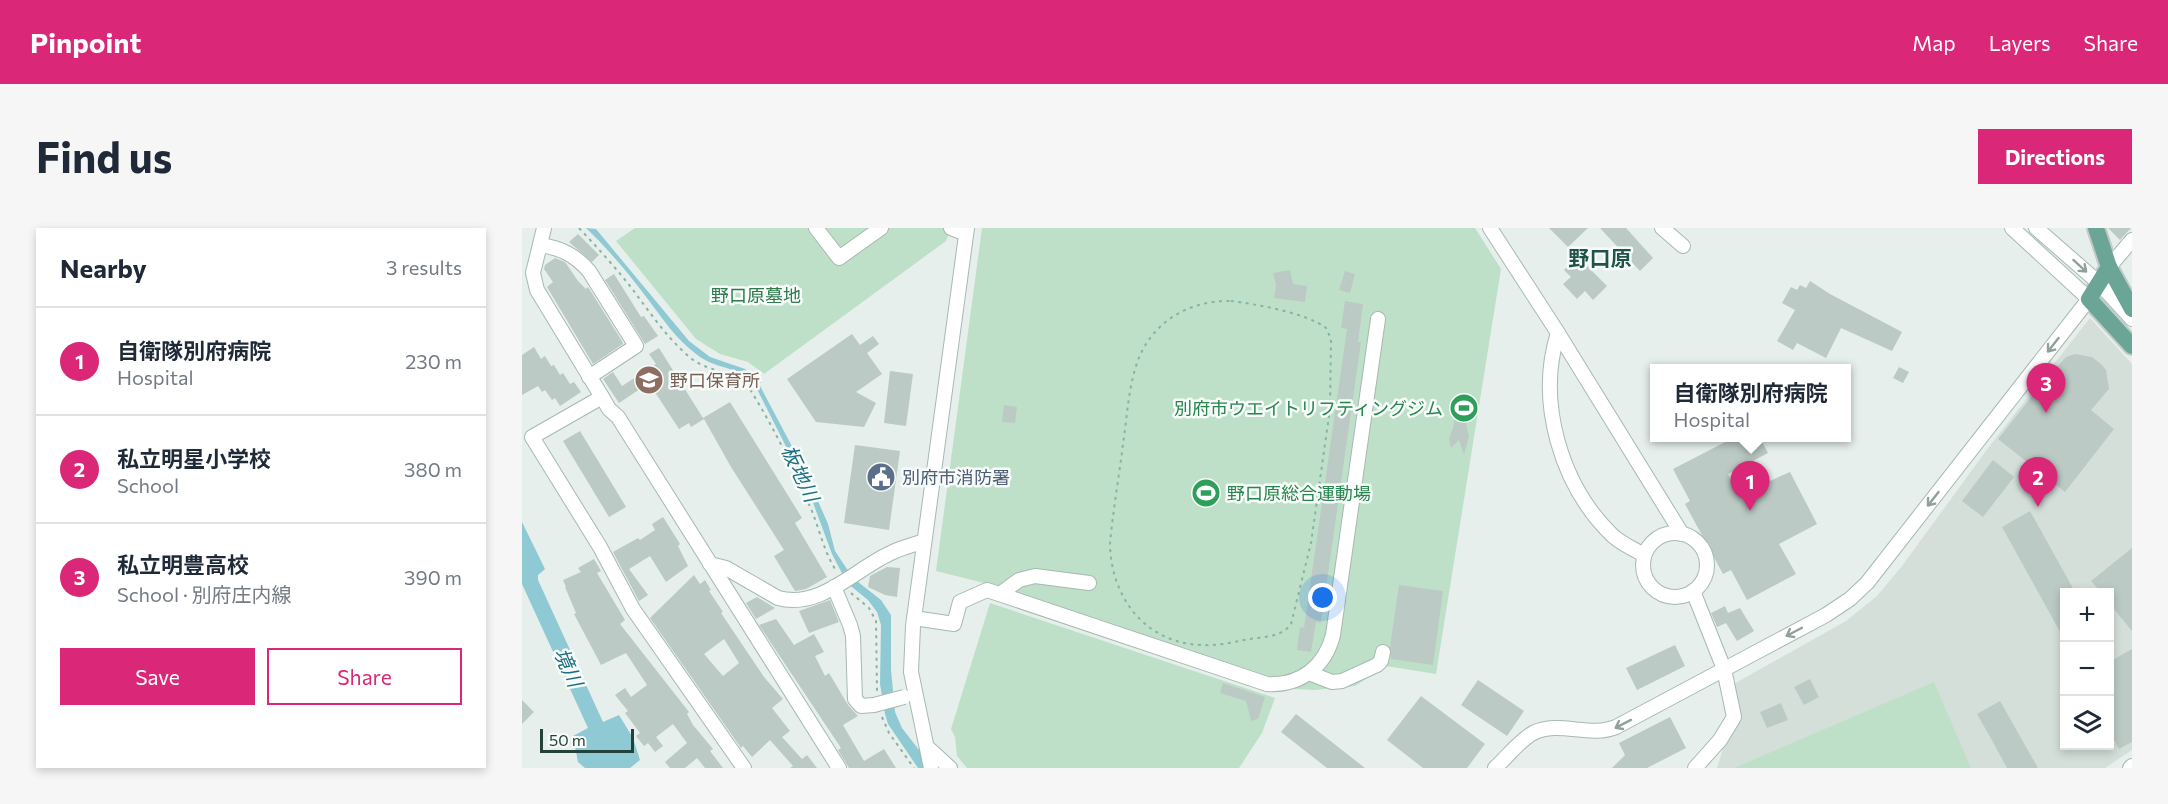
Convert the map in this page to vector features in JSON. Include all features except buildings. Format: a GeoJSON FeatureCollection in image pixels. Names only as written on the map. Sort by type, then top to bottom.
{"type":"FeatureCollection","features":[{"type":"Feature","properties":{"kind":"main road"},"geometry":{"type":"LineString","coordinates":[[2096,228],[2109,267],[2132,309]]}},
{"type":"Feature","properties":{"kind":"main road"},"geometry":{"type":"LineString","coordinates":[[2109,267],[2089,299],[2132,346]]}},
{"type":"Feature","properties":{"kind":"street"},"geometry":{"type":"LineString","coordinates":[[544,228],[533,273],[537,290],[609,409],[618,417],[839,768]]}},
{"type":"Feature","properties":{"kind":"street"},"geometry":{"type":"LineString","coordinates":[[816,228],[839,258],[882,228]]}},
{"type":"Feature","properties":{"kind":"street"},"geometry":{"type":"LineString","coordinates":[[931,768],[927,747],[909,696],[914,618],[967,231],[951,228]]}},
{"type":"Feature","properties":{"kind":"street"},"geometry":{"type":"LineString","coordinates":[[1491,228],[1682,534]]}},
{"type":"Feature","properties":{"kind":"street"},"geometry":{"type":"LineString","coordinates":[[1662,228],[1683,246]]}},
{"type":"Feature","properties":{"kind":"street"},"geometry":{"type":"LineString","coordinates":[[1495,768],[1533,733],[1549,729],[1600,732],[1611,730],[1826,615],[1850,599],[1867,583],[2089,299],[2012,228]]}},
{"type":"Feature","properties":{"kind":"street"},"geometry":{"type":"LineString","coordinates":[[2036,228],[2099,284],[2132,319]]}},
{"type":"Feature","properties":{"kind":"street"},"geometry":{"type":"LineString","coordinates":[[2109,267],[2132,240]]}},
{"type":"Feature","properties":{"kind":"street"},"geometry":{"type":"LineString","coordinates":[[540,245],[552,246],[569,253],[580,261],[589,271],[636,346],[589,376]]}},
{"type":"Feature","properties":{"kind":"street"},"geometry":{"type":"LineString","coordinates":[[914,618],[954,624],[960,602],[987,590],[1267,684],[1285,684],[1309,673],[1327,652],[1333,635],[1378,319]]}},
{"type":"Feature","properties":{"kind":"street"},"geometry":{"type":"LineString","coordinates":[[1558,333],[1552,353],[1551,417],[1560,452],[1573,482],[1593,513],[1615,537],[1644,555]]}},
{"type":"Feature","properties":{"kind":"street"},"geometry":{"type":"LineString","coordinates":[[602,397],[532,437],[600,547],[633,609],[744,768]]}},
{"type":"Feature","properties":{"kind":"street"},"geometry":{"type":"LineString","coordinates":[[1673,533],[1682,534],[1692,538],[1706,556],[1705,577],[1693,591],[1680,597],[1669,597],[1659,593],[1645,577],[1644,555],[1655,540],[1673,533]]}},
{"type":"Feature","properties":{"kind":"street"},"geometry":{"type":"LineString","coordinates":[[710,564],[726,568],[778,598],[787,600],[812,597],[892,552],[924,541]]}},
{"type":"Feature","properties":{"kind":"street"},"geometry":{"type":"LineString","coordinates":[[1000,594],[1019,580],[1035,576],[1089,583]]}},
{"type":"Feature","properties":{"kind":"street"},"geometry":{"type":"LineString","coordinates":[[840,583],[853,636],[855,699],[861,706],[878,707],[909,696]]}},
{"type":"Feature","properties":{"kind":"street"},"geometry":{"type":"LineString","coordinates":[[1693,591],[1724,669],[1734,717],[1720,740],[1695,768]]}},
{"type":"Feature","properties":{"kind":"street"},"geometry":{"type":"LineString","coordinates":[[1309,673],[1332,682],[1342,681],[1377,665],[1381,661],[1383,652]]}},
{"type":"Feature","properties":{"kind":"street"},"geometry":{"type":"LineString","coordinates":[[927,747],[950,768]]}},
{"type":"Feature","properties":{"kind":"path"},"geometry":{"type":"LineString","coordinates":[[579,228],[605,255],[669,335],[693,359],[711,370],[735,377],[750,389],[813,512],[829,561],[840,583],[869,608],[876,621],[878,707],[889,733],[914,768]]}},
{"type":"Feature","properties":{"kind":"path"},"geometry":{"type":"LineString","coordinates":[[1230,301],[1261,306],[1317,323],[1326,328],[1331,339],[1330,409],[1311,543],[1291,624],[1284,631],[1274,635],[1214,645],[1187,644],[1162,634],[1140,619],[1123,597],[1117,585],[1110,558],[1111,530],[1132,380],[1143,348],[1166,321],[1185,309],[1207,302],[1230,301]]}},
{"type":"Feature","properties":{"kind":"shaded area"},"geometry":{"type":"Polygon","coordinates":[[[2090,318],[2132,364],[2132,750],[2105,768],[1717,768],[1732,720],[1723,690],[1846,621],[1877,596],[1902,566],[1988,448],[2090,318]]]}},
{"type":"Feature","properties":{"kind":"green space","name":"野口原墓地"},"geometry":{"type":"Polygon","coordinates":[[[635,228],[951,228],[946,241],[764,374],[748,362],[720,354],[696,339],[616,241],[635,228]]]}},
{"type":"Feature","properties":{"kind":"green space","name":"野口原総合運動場"},"geometry":{"type":"Polygon","coordinates":[[[982,228],[1475,228],[1501,269],[1436,674],[1386,666],[1355,686],[1315,690],[1274,688],[1270,691],[991,596],[992,585],[936,571],[982,228]]]}},
{"type":"Feature","properties":{"kind":"green space"},"geometry":{"type":"Polygon","coordinates":[[[990,603],[1275,698],[1262,733],[1239,768],[967,768],[957,756],[955,737],[951,729],[990,603]]]}},
{"type":"Feature","properties":{"kind":"green space"},"geometry":{"type":"Polygon","coordinates":[[[1934,682],[1971,768],[1734,768],[1934,682]]]}},
{"type":"Feature","properties":{"kind":"water","name":"板地川"},"geometry":{"type":"Polygon","coordinates":[[[586,228],[596,229],[689,341],[710,357],[745,369],[761,382],[759,384],[804,469],[828,524],[835,551],[853,578],[881,600],[891,615],[891,670],[895,712],[902,728],[933,768],[918,768],[888,724],[880,684],[881,625],[877,612],[868,600],[847,583],[832,554],[809,492],[758,391],[743,375],[705,360],[682,342],[626,271],[586,228]]]}},
{"type":"Feature","properties":{"kind":"water","name":"境川"},"geometry":{"type":"Polygon","coordinates":[[[522,522],[545,569],[538,575],[538,580],[603,722],[619,715],[633,738],[640,760],[630,768],[585,768],[578,762],[573,736],[588,728],[522,584],[522,522]]]}},
{"type":"Feature","properties":{"kind":"place","name":"野口保育所"},"geometry":{"type":"Point","coordinates":[649,380]}},
{"type":"Feature","properties":{"kind":"place","name":"別府市ウエイトリフティングジム"},"geometry":{"type":"Point","coordinates":[1464,408]}},
{"type":"Feature","properties":{"kind":"place","name":"私立明豊高校"},"geometry":{"type":"Point","coordinates":[2046,413]}},
{"type":"Feature","properties":{"kind":"place","name":"別府市消防署"},"geometry":{"type":"Point","coordinates":[881,477]}},
{"type":"Feature","properties":{"kind":"place","name":"野口原総合運動場"},"geometry":{"type":"Point","coordinates":[1206,493]}},
{"type":"Feature","properties":{"kind":"place","name":"私立明星小学校"},"geometry":{"type":"Point","coordinates":[2038,507]}},
{"type":"Feature","properties":{"kind":"place","name":"自衛隊別府病院"},"geometry":{"type":"Point","coordinates":[1750,511]}},
{"type":"Feature","properties":{"kind":"district","name":"野口原"},"geometry":{"type":"Point","coordinates":[1600,257]}}]}
